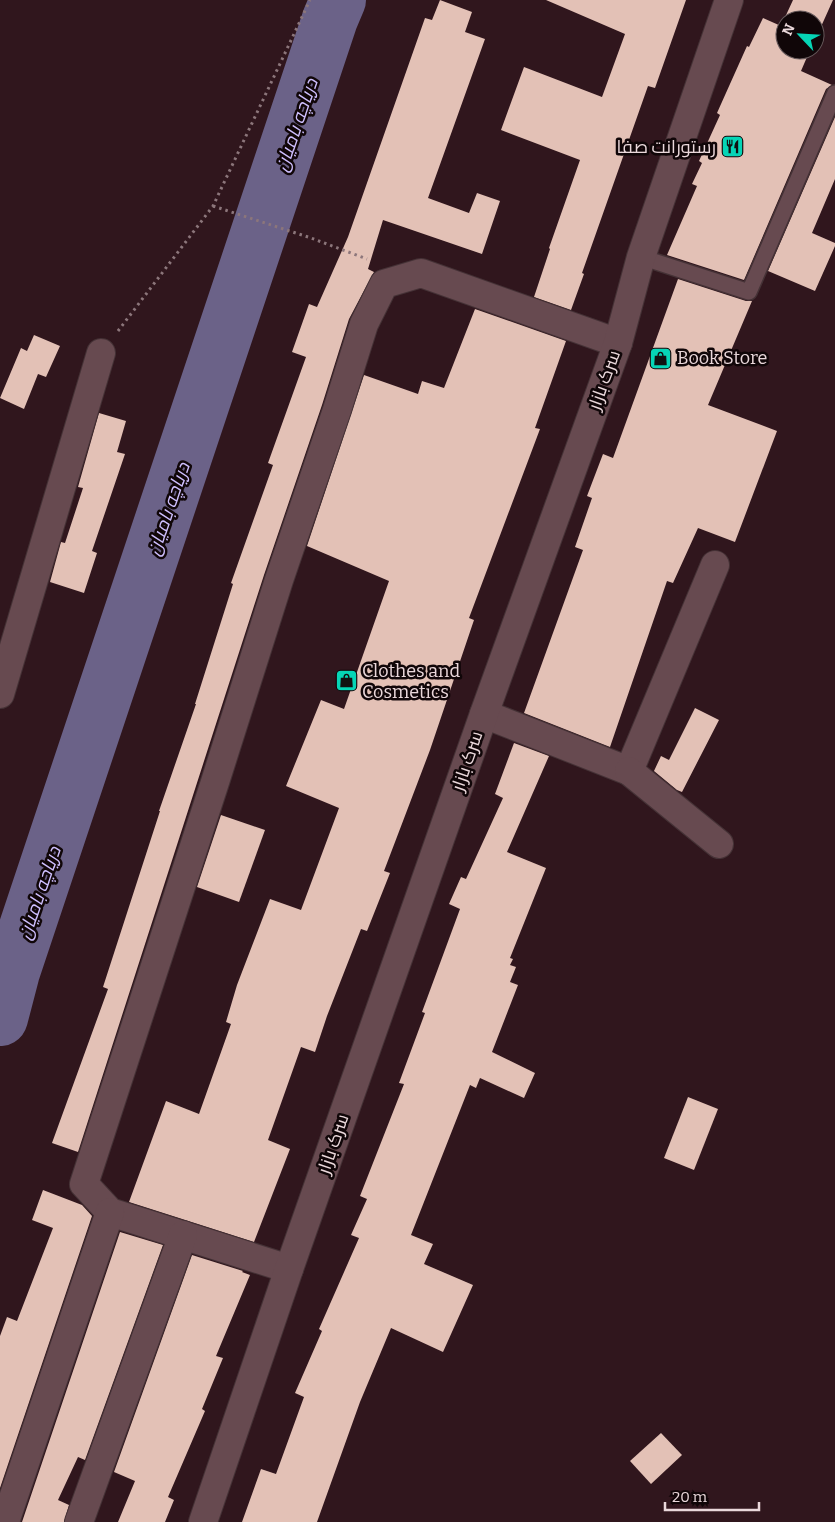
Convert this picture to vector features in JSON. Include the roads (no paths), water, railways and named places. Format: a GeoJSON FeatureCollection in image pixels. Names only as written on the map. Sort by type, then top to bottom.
{"type":"FeatureCollection","features":[{"type":"Feature","properties":{"kind":"street","name":"سرک بازار"},"geometry":{"type":"LineString","coordinates":[[203,1522],[289,1269],[484,714],[618,343],[641,257],[729,0]]}},
{"type":"Feature","properties":{"kind":"street"},"geometry":{"type":"LineString","coordinates":[[289,1269],[110,1212],[84,1184],[215,782],[278,580],[337,410],[364,324],[384,284],[421,272],[618,343]]}},
{"type":"Feature","properties":{"kind":"street"},"geometry":{"type":"LineString","coordinates":[[0,694],[101,353]]}},
{"type":"Feature","properties":{"kind":"street"},"geometry":{"type":"LineString","coordinates":[[629,771],[715,565]]}},
{"type":"Feature","properties":{"kind":"street"},"geometry":{"type":"LineString","coordinates":[[484,714],[629,771],[720,844]]}},
{"type":"Feature","properties":{"kind":"street"},"geometry":{"type":"LineString","coordinates":[[5,1522],[110,1212]]}},
{"type":"Feature","properties":{"kind":"street"},"geometry":{"type":"LineString","coordinates":[[79,1522],[183,1235]]}},
{"type":"Feature","properties":{"kind":"lane"},"geometry":{"type":"LineString","coordinates":[[641,257],[749,292],[835,93]]}},
{"type":"Feature","properties":{"kind":"waterway","name":"دریاچه بامیان"},"geometry":{"type":"LineString","coordinates":[[0,1018],[12,972],[330,19],[338,0]]}},
{"type":"Feature","properties":{"kind":"place","name":"رستورانت صفا"},"geometry":{"type":"Point","coordinates":[732,147]}},
{"type":"Feature","properties":{"kind":"place","name":"Book Store"},"geometry":{"type":"Point","coordinates":[661,358]}},
{"type":"Feature","properties":{"kind":"place","name":"Clothes and Cosmetics"},"geometry":{"type":"Point","coordinates":[346,681]}}]}
